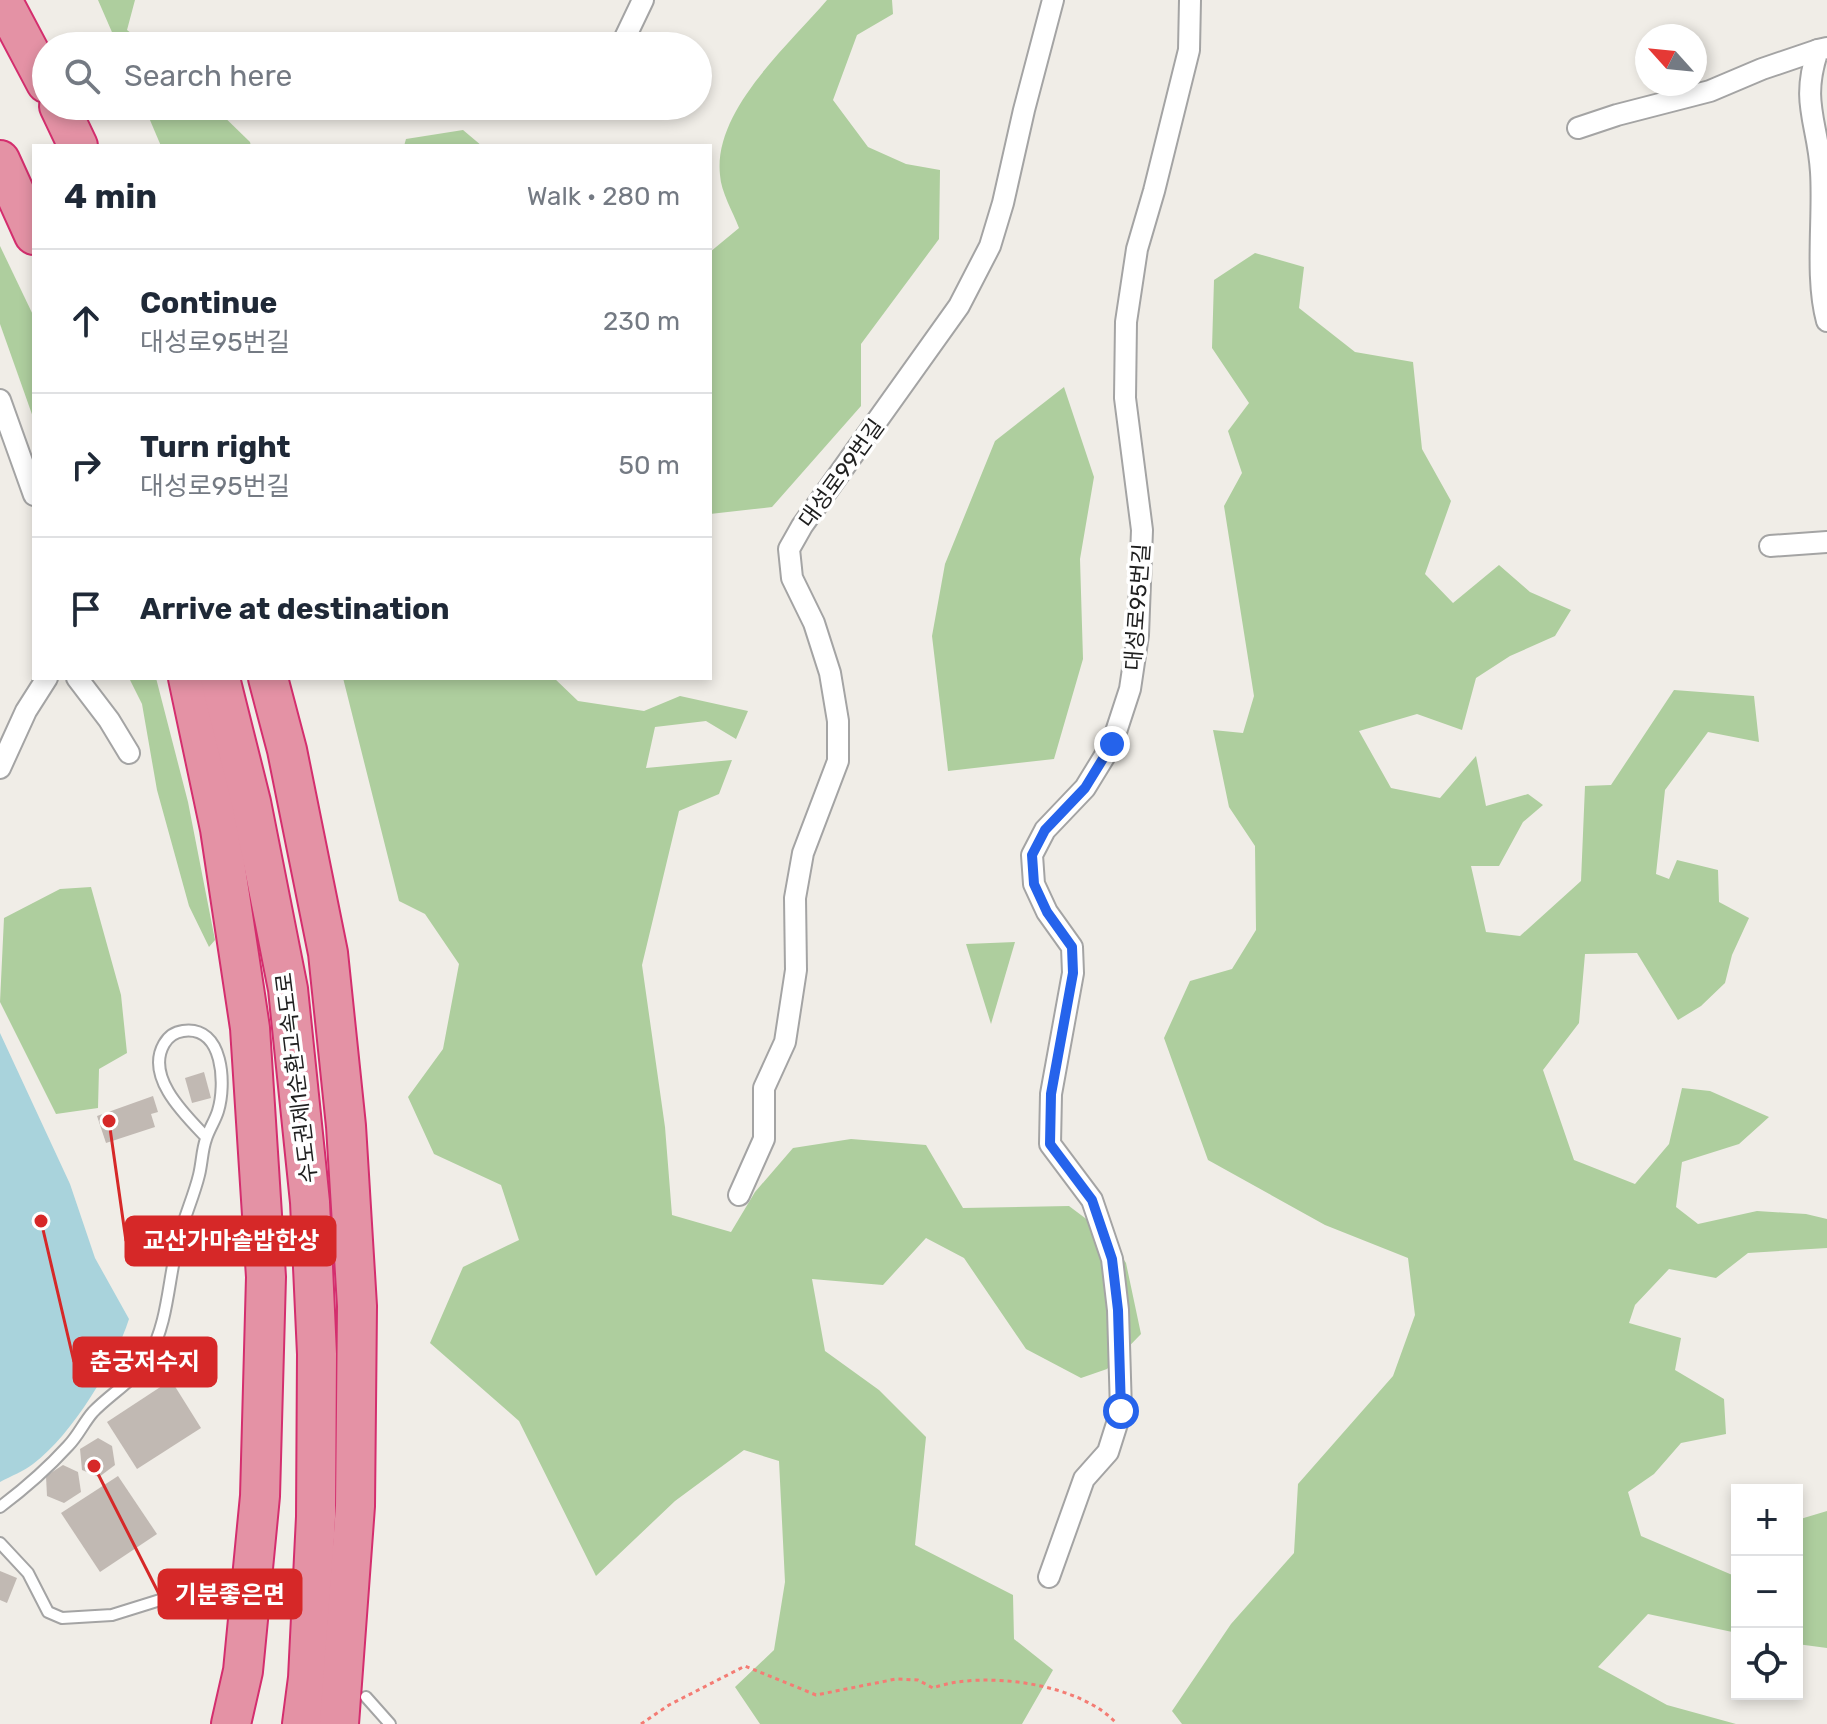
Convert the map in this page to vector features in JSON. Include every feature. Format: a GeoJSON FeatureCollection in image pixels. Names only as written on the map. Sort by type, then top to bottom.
{"type":"FeatureCollection","features":[{"type":"Feature","properties":{"kind":"highway"},"geometry":{"type":"LineString","coordinates":[[2,0],[32,57]]}},
{"type":"Feature","properties":{"kind":"highway"},"geometry":{"type":"LineString","coordinates":[[66,120],[77,144]]}},
{"type":"Feature","properties":{"kind":"highway"},"geometry":{"type":"LineString","coordinates":[[0,131],[32,185]]}},
{"type":"Feature","properties":{"kind":"highway"},"geometry":{"type":"LineString","coordinates":[[0,160],[32,231]]}},
{"type":"Feature","properties":{"kind":"highway","name":"수도권제1순환고속도로"},"geometry":{"type":"LineString","coordinates":[[188,680],[220,829],[250,1028],[266,1277],[260,1496],[243,1671],[231,1724]]}},
{"type":"Feature","properties":{"kind":"highway","name":"수도권제1순환고속도로"},"geometry":{"type":"LineString","coordinates":[[220,680],[251,802],[288,989],[310,1202],[317,1354],[316,1517],[308,1678],[302,1724]]}},
{"type":"Feature","properties":{"kind":"highway","name":"수도권제1순환고속도로"},"geometry":{"type":"LineString","coordinates":[[269,680],[287,750],[328,953],[346,1126],[357,1306],[355,1506],[339,1724]]}},
{"type":"Feature","properties":{"kind":"street"},"geometry":{"type":"LineString","coordinates":[[628,32],[643,0]]}},
{"type":"Feature","properties":{"kind":"street","name":"대성로99번길"},"geometry":{"type":"LineString","coordinates":[[739,1195],[764,1139],[764,1088],[785,1042],[796,970],[795,898],[803,853],[838,761],[838,721],[830,673],[814,623],[792,578],[789,549],[802,526],[959,306],[990,246],[1053,0]]}},
{"type":"Feature","properties":{"kind":"street","name":"대성로95번길"},"geometry":{"type":"LineString","coordinates":[[1049,1577],[1084,1479],[1108,1452],[1121,1411],[1118,1310],[1112,1259],[1092,1200],[1050,1144],[1051,1094],[1073,973],[1072,947],[1047,912],[1034,884],[1032,855],[1045,830],[1085,788],[1112,744],[1130,689],[1138,635],[1142,530],[1125,398],[1126,322],[1137,249],[1189,50],[1190,0]]}},
{"type":"Feature","properties":{"kind":"street"},"geometry":{"type":"LineString","coordinates":[[1578,128],[1710,91],[1762,69],[1823,49]]}},
{"type":"Feature","properties":{"kind":"street"},"geometry":{"type":"LineString","coordinates":[[1823,49],[1810,74],[1809,108],[1821,170],[1822,261],[1827,321]]}},
{"type":"Feature","properties":{"kind":"street"},"geometry":{"type":"LineString","coordinates":[[0,400],[32,489]]}},
{"type":"Feature","properties":{"kind":"street"},"geometry":{"type":"LineString","coordinates":[[1770,546],[1827,542]]}},
{"type":"Feature","properties":{"kind":"street"},"geometry":{"type":"LineString","coordinates":[[0,768],[26,711],[46,680]]}},
{"type":"Feature","properties":{"kind":"street"},"geometry":{"type":"LineString","coordinates":[[79,680],[129,753]]}},
{"type":"Feature","properties":{"kind":"lane"},"geometry":{"type":"LineString","coordinates":[[0,1507],[70,1444],[94,1411],[140,1370],[159,1334],[178,1239],[199,1177],[206,1137],[218,1111],[222,1092],[217,1051],[210,1039],[200,1033],[184,1031],[169,1036],[158,1063],[165,1084],[179,1107],[206,1137]]}},
{"type":"Feature","properties":{"kind":"lane"},"geometry":{"type":"LineString","coordinates":[[0,1543],[28,1573],[48,1612],[62,1618],[112,1615],[189,1591],[211,1592]]}},
{"type":"Feature","properties":{"kind":"lane"},"geometry":{"type":"LineString","coordinates":[[366,1697],[390,1724]]}},
{"type":"Feature","properties":{"kind":"path"},"geometry":{"type":"LineString","coordinates":[[641,1724],[669,1705],[745,1666],[816,1695],[896,1679],[918,1680],[933,1688],[950,1682],[982,1680],[1046,1687],[1089,1703],[1117,1724]]}},
{"type":"Feature","properties":{"kind":"green space"},"geometry":{"type":"Polygon","coordinates":[[[98,0],[135,0],[127,30],[130,32],[112,32],[98,0]]]}},
{"type":"Feature","properties":{"kind":"green space"},"geometry":{"type":"Polygon","coordinates":[[[827,0],[892,0],[893,14],[857,35],[833,100],[868,147],[906,164],[940,170],[939,239],[861,344],[861,406],[772,507],[712,514],[712,250],[739,228],[721,182],[721,151],[728,127],[741,103],[775,58],[827,0]]]}},
{"type":"Feature","properties":{"kind":"green space"},"geometry":{"type":"Polygon","coordinates":[[[150,120],[227,120],[250,144],[160,144],[150,120]]]}},
{"type":"Feature","properties":{"kind":"green space"},"geometry":{"type":"Polygon","coordinates":[[[463,130],[480,144],[405,144],[406,139],[463,130]]]}},
{"type":"Feature","properties":{"kind":"green space"},"geometry":{"type":"Polygon","coordinates":[[[0,246],[32,313],[32,414],[0,324],[0,246]]]}},
{"type":"Feature","properties":{"kind":"green space"},"geometry":{"type":"Polygon","coordinates":[[[1255,253],[1304,267],[1299,308],[1355,352],[1413,362],[1422,449],[1451,501],[1425,574],[1453,603],[1499,565],[1530,592],[1571,610],[1555,636],[1510,656],[1476,678],[1462,730],[1417,714],[1359,731],[1391,788],[1440,798],[1476,756],[1486,806],[1528,794],[1543,805],[1523,822],[1499,866],[1471,866],[1486,932],[1520,936],[1581,881],[1585,786],[1611,785],[1674,690],[1754,696],[1759,742],[1708,732],[1665,790],[1656,874],[1669,879],[1677,860],[1718,870],[1719,902],[1749,918],[1732,955],[1725,983],[1701,1006],[1678,1020],[1637,953],[1585,954],[1579,1023],[1543,1070],[1574,1160],[1635,1184],[1669,1144],[1682,1088],[1710,1091],[1769,1117],[1739,1144],[1682,1162],[1676,1207],[1698,1224],[1757,1211],[1806,1214],[1827,1219],[1827,1248],[1748,1253],[1716,1278],[1669,1269],[1635,1305],[1629,1323],[1681,1338],[1675,1370],[1724,1399],[1726,1434],[1681,1443],[1654,1474],[1628,1492],[1641,1536],[1731,1574],[1731,1632],[1648,1614],[1598,1667],[1667,1705],[1736,1724],[1182,1724],[1172,1711],[1231,1624],[1294,1553],[1298,1484],[1393,1376],[1415,1315],[1408,1258],[1325,1225],[1208,1160],[1164,1038],[1190,981],[1232,969],[1256,930],[1255,846],[1229,807],[1213,730],[1243,733],[1254,696],[1224,506],[1242,473],[1228,431],[1249,403],[1212,348],[1214,280],[1255,253]]]}},
{"type":"Feature","properties":{"kind":"green space"},"geometry":{"type":"Polygon","coordinates":[[[1064,387],[1094,477],[1080,559],[1083,659],[1054,759],[948,771],[932,636],[945,564],[995,441],[1064,387]]]}},
{"type":"Feature","properties":{"kind":"green space"},"geometry":{"type":"Polygon","coordinates":[[[130,680],[157,680],[188,802],[215,940],[209,947],[189,906],[157,790],[142,704],[130,680]]]}},
{"type":"Feature","properties":{"kind":"green space"},"geometry":{"type":"Polygon","coordinates":[[[344,680],[556,680],[578,701],[644,711],[680,696],[748,711],[736,739],[706,721],[655,727],[646,768],[732,760],[719,794],[679,811],[642,965],[665,1127],[672,1215],[731,1232],[755,1192],[793,1148],[851,1139],[926,1145],[963,1208],[1069,1206],[1109,1236],[1126,1263],[1141,1334],[1107,1369],[1081,1378],[1026,1349],[964,1258],[926,1238],[883,1285],[812,1279],[825,1351],[879,1390],[926,1437],[915,1545],[1013,1595],[1014,1639],[1053,1670],[1022,1724],[760,1724],[735,1687],[774,1650],[785,1582],[779,1461],[744,1450],[675,1501],[596,1576],[519,1421],[430,1343],[463,1267],[519,1240],[501,1185],[434,1154],[408,1097],[443,1049],[459,964],[425,914],[399,901],[344,680]]]}},
{"type":"Feature","properties":{"kind":"green space"},"geometry":{"type":"Polygon","coordinates":[[[91,887],[121,995],[127,1053],[99,1069],[98,1108],[56,1114],[0,1002],[4,918],[60,889],[91,887]]]}},
{"type":"Feature","properties":{"kind":"green space"},"geometry":{"type":"Polygon","coordinates":[[[1015,942],[991,1024],[966,944],[1015,942]]]}},
{"type":"Feature","properties":{"kind":"green space"},"geometry":{"type":"Polygon","coordinates":[[[1827,1511],[1827,1648],[1803,1645],[1803,1518],[1827,1511]]]}},
{"type":"Feature","properties":{"kind":"water"},"geometry":{"type":"Polygon","coordinates":[[[0,1033],[70,1184],[95,1258],[129,1319],[103,1377],[63,1435],[33,1464],[0,1482],[0,1033]]]}},
{"type":"Feature","properties":{"kind":"building"},"geometry":{"type":"Polygon","coordinates":[[[204,1072],[211,1098],[192,1103],[185,1078],[204,1072]]]}},
{"type":"Feature","properties":{"kind":"building"},"geometry":{"type":"Polygon","coordinates":[[[153,1096],[158,1112],[151,1114],[155,1127],[106,1143],[97,1116],[153,1096]]]}},
{"type":"Feature","properties":{"kind":"building"},"geometry":{"type":"Polygon","coordinates":[[[171,1380],[201,1428],[137,1469],[107,1422],[171,1380]]]}},
{"type":"Feature","properties":{"kind":"building"},"geometry":{"type":"Polygon","coordinates":[[[98,1438],[112,1446],[115,1465],[99,1477],[82,1470],[80,1449],[98,1438]]]}},
{"type":"Feature","properties":{"kind":"building"},"geometry":{"type":"Polygon","coordinates":[[[63,1465],[78,1472],[81,1492],[64,1503],[47,1496],[46,1476],[63,1465]]]}},
{"type":"Feature","properties":{"kind":"building"},"geometry":{"type":"Polygon","coordinates":[[[118,1476],[157,1534],[100,1572],[61,1513],[118,1476]]]}},
{"type":"Feature","properties":{"kind":"building"},"geometry":{"type":"Polygon","coordinates":[[[0,1571],[17,1578],[7,1603],[0,1600],[0,1571]]]}},
{"type":"Feature","properties":{"kind":"place","name":"교산가마솥밥한상"},"geometry":{"type":"Point","coordinates":[109,1121]}},
{"type":"Feature","properties":{"kind":"place","name":"춘궁저수지"},"geometry":{"type":"Point","coordinates":[41,1221]}},
{"type":"Feature","properties":{"kind":"place","name":"기분좋은면"},"geometry":{"type":"Point","coordinates":[94,1466]}},
{"type":"Feature","properties":{"kind":"route"},"geometry":{"type":"LineString","coordinates":[[1112,744],[1085,788],[1045,830],[1032,855],[1034,884],[1047,912],[1072,947],[1073,973],[1051,1094],[1050,1144],[1092,1200],[1112,1259],[1118,1310],[1121,1411]]}}]}
